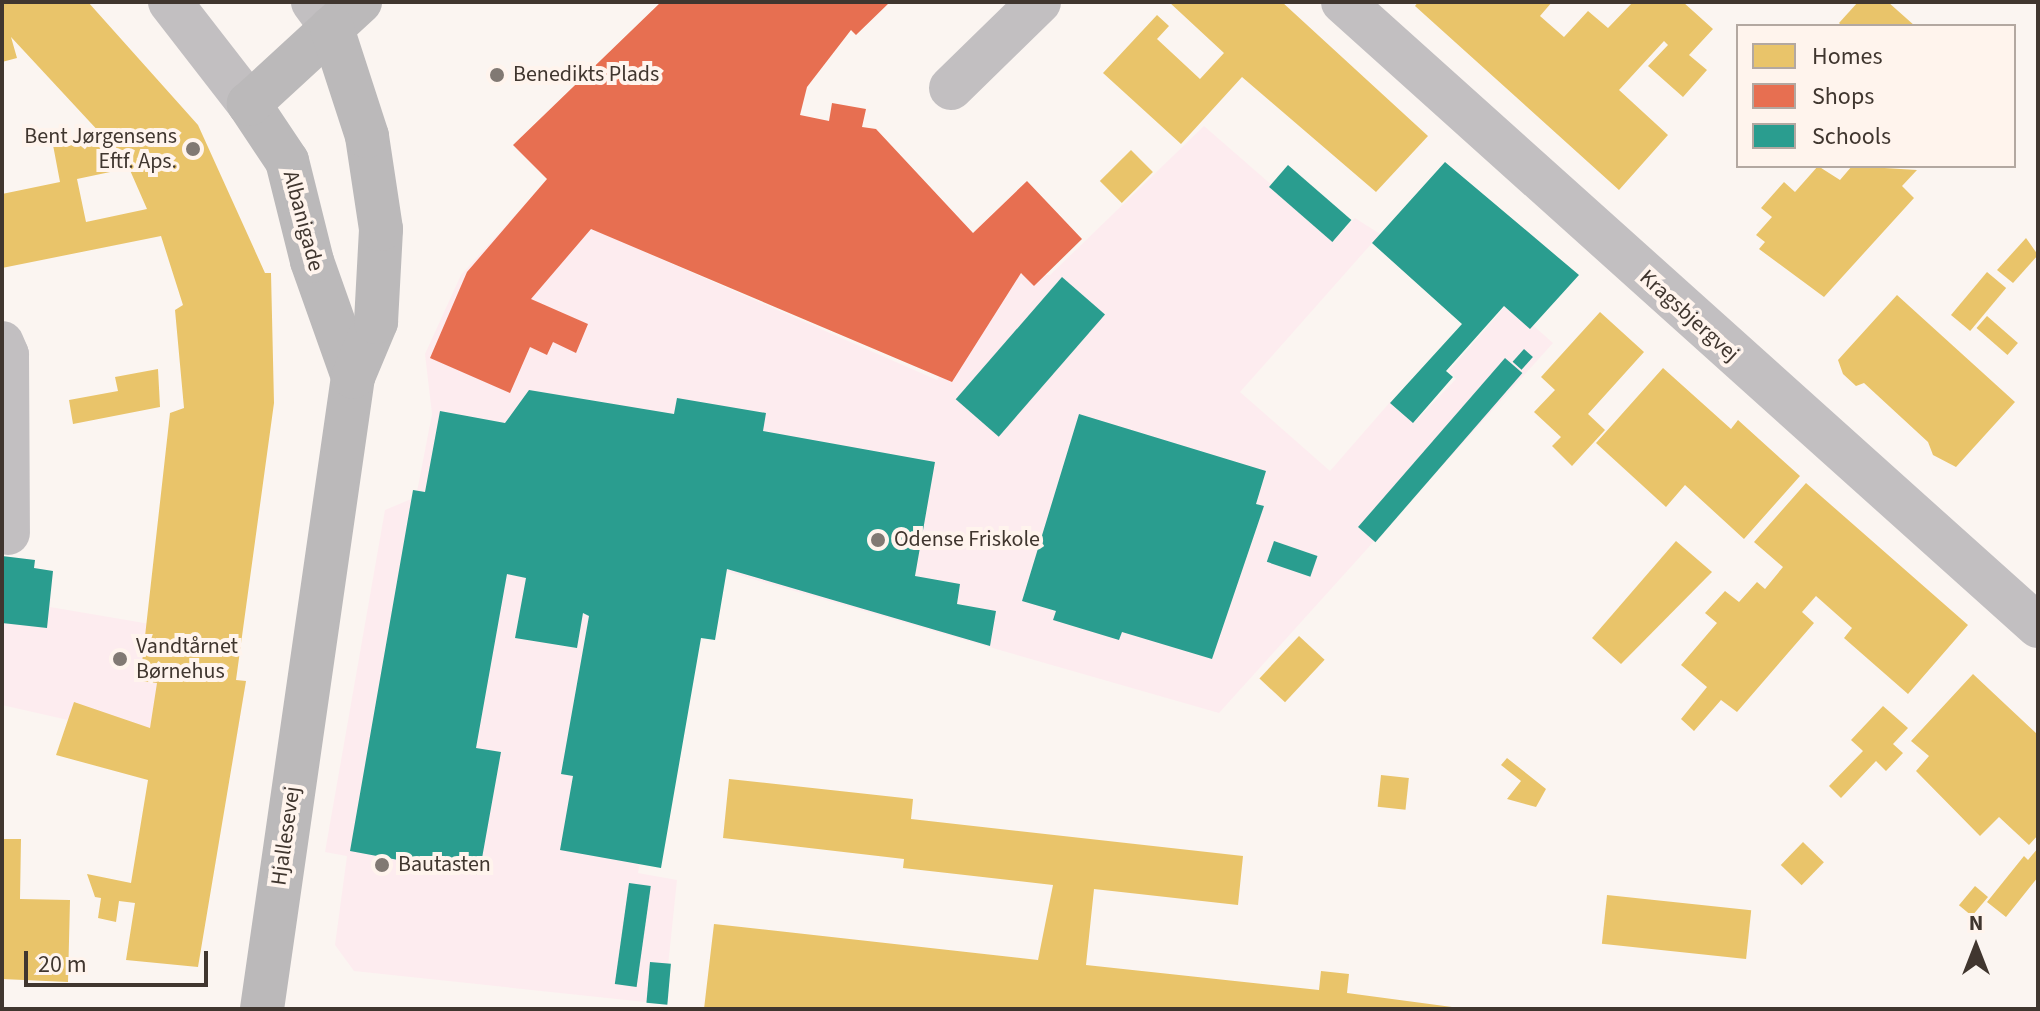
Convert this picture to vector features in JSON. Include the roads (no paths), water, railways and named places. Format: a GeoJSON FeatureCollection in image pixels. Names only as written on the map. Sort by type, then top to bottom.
{"type":"FeatureCollection","features":[{"type":"Feature","properties":{"kind":"main road"},"geometry":{"type":"LineString","coordinates":[[249,104],[335,11]]}},
{"type":"Feature","properties":{"kind":"main road","name":"Albanigade"},"geometry":{"type":"LineString","coordinates":[[311,663],[353,377],[376,322],[381,229],[367,136],[335,11]]}},
{"type":"Feature","properties":{"kind":"main road","name":"Albanigade"},"geometry":{"type":"LineString","coordinates":[[249,104],[287,161],[312,261],[353,377]]}},
{"type":"Feature","properties":{"kind":"main road","name":"Hjallesevej"},"geometry":{"type":"LineString","coordinates":[[262,1009],[311,663]]}},
{"type":"Feature","properties":{"kind":"street","name":"Albanigade"},"geometry":{"type":"LineString","coordinates":[[170,2],[249,104]]}},
{"type":"Feature","properties":{"kind":"street"},"geometry":{"type":"LineString","coordinates":[[951,88],[1039,2]]}},
{"type":"Feature","properties":{"kind":"street","name":"Kragsbjergvej"},"geometry":{"type":"LineString","coordinates":[[1343,2],[2038,626]]}},
{"type":"Feature","properties":{"kind":"street"},"geometry":{"type":"LineString","coordinates":[[2,343],[7,355],[8,533]]}},
{"type":"Feature","properties":{"kind":"place","name":"Benedikts Plads"},"geometry":{"type":"Point","coordinates":[497,75]}},
{"type":"Feature","properties":{"kind":"place","name":"Bent Jørgensens Eftf. Aps."},"geometry":{"type":"Point","coordinates":[193,149]}},
{"type":"Feature","properties":{"kind":"place","name":"Odense Friskole"},"geometry":{"type":"Point","coordinates":[878,540]}},
{"type":"Feature","properties":{"kind":"place","name":"Vandtårnet Børnehus"},"geometry":{"type":"Point","coordinates":[120,659]}},
{"type":"Feature","properties":{"kind":"place","name":"Bautasten"},"geometry":{"type":"Point","coordinates":[382,865]}}]}
